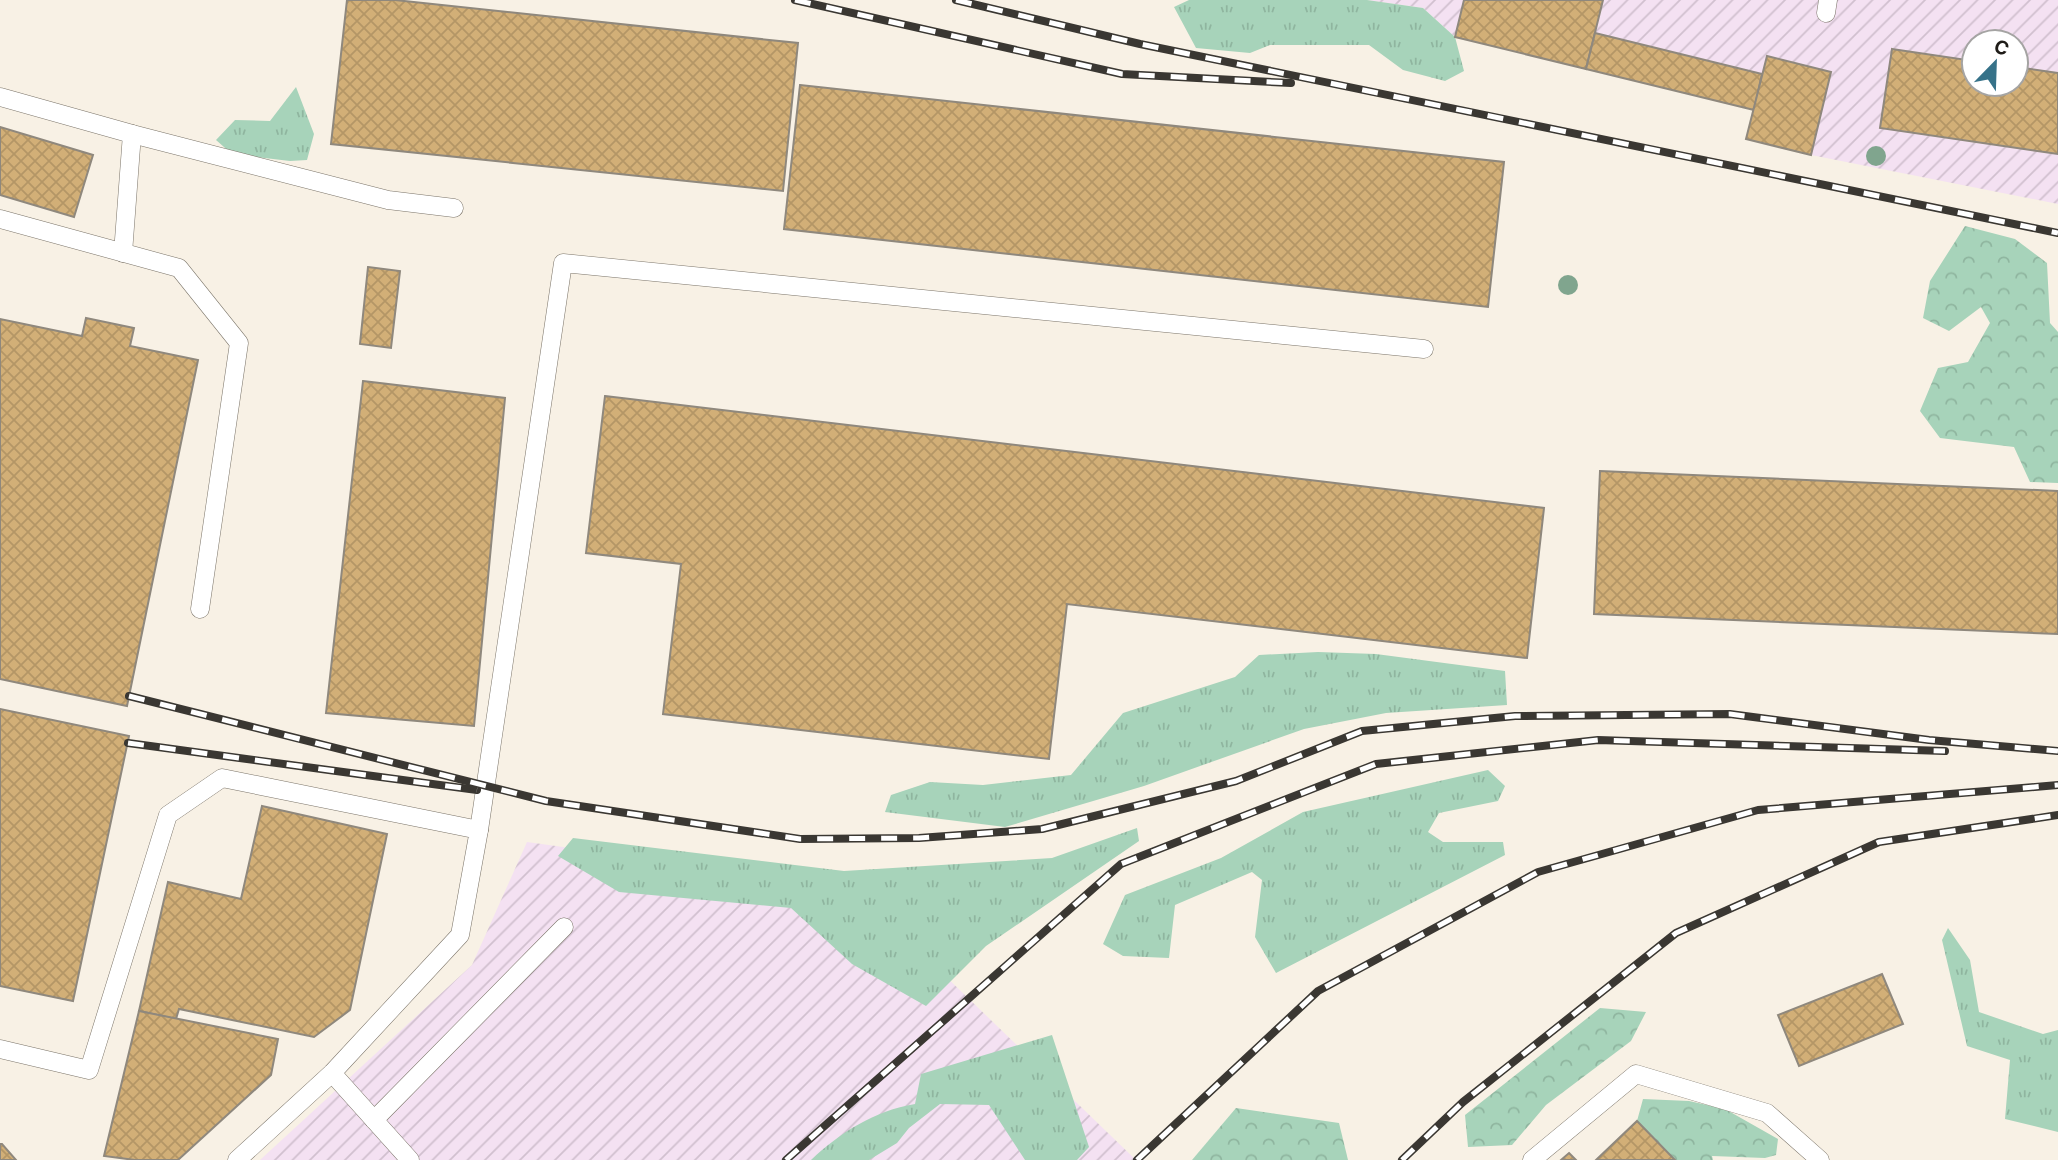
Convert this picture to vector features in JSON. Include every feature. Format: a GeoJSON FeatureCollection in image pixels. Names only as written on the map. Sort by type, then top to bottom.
{"type":"FeatureCollection","features":[{"type":"Feature","properties":{"kind":"lane"},"geometry":{"type":"LineString","coordinates":[[0,97],[388,200],[454,208]]}},
{"type":"Feature","properties":{"kind":"lane"},"geometry":{"type":"LineString","coordinates":[[123,253],[132,134]]}},
{"type":"Feature","properties":{"kind":"lane"},"geometry":{"type":"LineString","coordinates":[[0,219],[179,268],[239,343],[200,609]]}},
{"type":"Feature","properties":{"kind":"lane"},"geometry":{"type":"LineString","coordinates":[[237,1160],[332,1073],[460,935],[479,830],[563,263],[1424,349]]}},
{"type":"Feature","properties":{"kind":"lane"},"geometry":{"type":"LineString","coordinates":[[0,1049],[89,1070],[167,815],[222,778],[479,830]]}},
{"type":"Feature","properties":{"kind":"lane"},"geometry":{"type":"LineString","coordinates":[[374,1119],[564,927]]}},
{"type":"Feature","properties":{"kind":"lane"},"geometry":{"type":"LineString","coordinates":[[332,1073],[410,1160]]}},
{"type":"Feature","properties":{"kind":"lane"},"geometry":{"type":"LineString","coordinates":[[1532,1160],[1636,1074],[1767,1113],[1820,1160]]}},
{"type":"Feature","properties":{"kind":"shaded area"},"geometry":{"type":"Polygon","coordinates":[[[1367,0],[2058,0],[2058,204],[1811,155],[1746,139],[1753,110],[1455,37],[1423,8],[1367,0]]]}},
{"type":"Feature","properties":{"kind":"shaded area"},"geometry":{"type":"Polygon","coordinates":[[[527,842],[853,887],[1136,1160],[260,1160],[472,965],[527,842]]]}},
{"type":"Feature","properties":{"kind":"green space"},"geometry":{"type":"Polygon","coordinates":[[[1189,0],[1367,0],[1423,8],[1455,37],[1464,71],[1445,81],[1403,70],[1369,45],[1270,45],[1250,53],[1196,48],[1174,7],[1189,0]]]}},
{"type":"Feature","properties":{"kind":"green space"},"geometry":{"type":"Polygon","coordinates":[[[296,87],[314,134],[307,160],[290,161],[232,154],[216,140],[235,120],[270,121],[296,87]]]}},
{"type":"Feature","properties":{"kind":"green space"},"geometry":{"type":"Polygon","coordinates":[[[1965,226],[2015,239],[2047,263],[2050,323],[2058,332],[2058,483],[2030,482],[2014,447],[1940,438],[1920,411],[1938,368],[1968,362],[1990,323],[1981,307],[1949,331],[1923,318],[1930,281],[1965,226]]]}},
{"type":"Feature","properties":{"kind":"green space"},"geometry":{"type":"Polygon","coordinates":[[[1318,652],[1376,654],[1505,671],[1507,705],[1386,713],[1304,729],[1144,786],[1005,827],[885,812],[891,795],[930,782],[983,785],[1071,775],[1123,713],[1235,677],[1259,655],[1318,652]]]}},
{"type":"Feature","properties":{"kind":"green space"},"geometry":{"type":"Polygon","coordinates":[[[1488,770],[1505,786],[1498,801],[1439,813],[1428,832],[1443,842],[1503,842],[1505,855],[1276,973],[1255,937],[1262,880],[1252,872],[1175,905],[1169,958],[1123,956],[1103,944],[1125,895],[1221,858],[1303,812],[1488,770]]]}},
{"type":"Feature","properties":{"kind":"green space"},"geometry":{"type":"Polygon","coordinates":[[[1137,828],[1139,841],[986,946],[926,1006],[852,964],[791,908],[619,892],[558,856],[573,838],[844,871],[1052,858],[1137,828]]]}},
{"type":"Feature","properties":{"kind":"green space"},"geometry":{"type":"Polygon","coordinates":[[[1948,928],[1970,960],[1979,1012],[2043,1034],[2058,1030],[2058,1132],[2005,1119],[2010,1060],[1967,1046],[1942,940],[1948,928]]]}},
{"type":"Feature","properties":{"kind":"green space"},"geometry":{"type":"Polygon","coordinates":[[[1600,1008],[1646,1012],[1631,1041],[1546,1105],[1512,1145],[1468,1147],[1465,1115],[1600,1008]]]}},
{"type":"Feature","properties":{"kind":"green space"},"geometry":{"type":"Polygon","coordinates":[[[1052,1035],[1089,1147],[1077,1160],[1025,1160],[989,1105],[940,1104],[909,1128],[897,1143],[869,1160],[811,1160],[834,1140],[872,1117],[915,1104],[921,1074],[1052,1035]]]}},
{"type":"Feature","properties":{"kind":"green space"},"geometry":{"type":"Polygon","coordinates":[[[1643,1099],[1689,1101],[1725,1109],[1778,1139],[1776,1155],[1765,1158],[1712,1156],[1713,1160],[1675,1160],[1637,1121],[1643,1099]]]}},
{"type":"Feature","properties":{"kind":"green space"},"geometry":{"type":"Polygon","coordinates":[[[1236,1108],[1339,1123],[1348,1160],[1192,1160],[1236,1108]]]}},
{"type":"Feature","properties":{"kind":"building"},"geometry":{"type":"Polygon","coordinates":[[[347,0],[395,0],[798,43],[783,191],[331,144],[347,0]]]}},
{"type":"Feature","properties":{"kind":"building"},"geometry":{"type":"Polygon","coordinates":[[[1464,0],[1603,0],[1586,69],[1455,37],[1464,0]]]}},
{"type":"Feature","properties":{"kind":"building"},"geometry":{"type":"Polygon","coordinates":[[[1595,33],[1762,74],[1754,110],[1586,69],[1595,33]]]}},
{"type":"Feature","properties":{"kind":"building"},"geometry":{"type":"Polygon","coordinates":[[[1892,49],[1960,59],[1960,98],[2030,98],[2030,69],[2058,73],[2058,154],[1880,128],[1892,49]]]}},
{"type":"Feature","properties":{"kind":"building"},"geometry":{"type":"Polygon","coordinates":[[[1767,56],[1831,72],[1811,155],[1746,139],[1767,56]]]}},
{"type":"Feature","properties":{"kind":"building"},"geometry":{"type":"Polygon","coordinates":[[[800,85],[1504,162],[1488,307],[784,229],[800,85]]]}},
{"type":"Feature","properties":{"kind":"building"},"geometry":{"type":"Polygon","coordinates":[[[0,127],[93,155],[74,217],[0,195],[0,127]]]}},
{"type":"Feature","properties":{"kind":"building"},"geometry":{"type":"Polygon","coordinates":[[[368,267],[400,271],[391,348],[360,344],[368,267]]]}},
{"type":"Feature","properties":{"kind":"building"},"geometry":{"type":"Polygon","coordinates":[[[86,318],[134,328],[130,346],[198,360],[127,706],[0,679],[0,319],[82,336],[86,318]]]}},
{"type":"Feature","properties":{"kind":"building"},"geometry":{"type":"Polygon","coordinates":[[[363,381],[505,398],[474,726],[326,713],[363,381]]]}},
{"type":"Feature","properties":{"kind":"building"},"geometry":{"type":"Polygon","coordinates":[[[605,396],[1544,508],[1527,658],[1067,604],[1049,759],[663,714],[681,564],[586,553],[605,396]]]}},
{"type":"Feature","properties":{"kind":"building"},"geometry":{"type":"Polygon","coordinates":[[[1600,471],[2058,491],[2058,634],[1594,614],[1600,471]]]}},
{"type":"Feature","properties":{"kind":"building"},"geometry":{"type":"Polygon","coordinates":[[[0,709],[129,736],[73,1001],[0,986],[0,709]]]}},
{"type":"Feature","properties":{"kind":"building"},"geometry":{"type":"Polygon","coordinates":[[[262,806],[387,834],[350,1010],[314,1037],[179,1009],[176,1019],[139,1011],[168,882],[241,899],[262,806]]]}},
{"type":"Feature","properties":{"kind":"building"},"geometry":{"type":"Polygon","coordinates":[[[1882,974],[1903,1024],[1799,1066],[1778,1015],[1882,974]]]}},
{"type":"Feature","properties":{"kind":"building"},"geometry":{"type":"Polygon","coordinates":[[[139,1011],[278,1039],[271,1075],[178,1160],[135,1160],[104,1156],[139,1011]]]}},
{"type":"Feature","properties":{"kind":"building"},"geometry":{"type":"Polygon","coordinates":[[[1637,1121],[1675,1160],[1596,1160],[1637,1121]]]}},
{"type":"Feature","properties":{"kind":"building"},"geometry":{"type":"Polygon","coordinates":[[[2,1144],[16,1160],[0,1160],[2,1144]]]}},
{"type":"Feature","properties":{"kind":"building"},"geometry":{"type":"Polygon","coordinates":[[[1569,1153],[1576,1160],[1561,1160],[1569,1153]]]}},
{"type":"Feature","properties":{"kind":"railway"},"geometry":{"type":"LineString","coordinates":[[795,0],[1122,74],[1291,83]]}},
{"type":"Feature","properties":{"kind":"railway"},"geometry":{"type":"LineString","coordinates":[[956,0],[1140,44],[2058,233]]}},
{"type":"Feature","properties":{"kind":"railway"},"geometry":{"type":"LineString","coordinates":[[129,696],[546,801],[800,839],[919,838],[1042,829],[1236,781],[1362,731],[1515,716],[1730,714],[1929,740],[2058,751]]}},
{"type":"Feature","properties":{"kind":"railway"},"geometry":{"type":"LineString","coordinates":[[786,1160],[1121,864],[1376,764],[1598,740],[1945,751]]}},
{"type":"Feature","properties":{"kind":"railway"},"geometry":{"type":"LineString","coordinates":[[128,743],[477,790]]}},
{"type":"Feature","properties":{"kind":"railway"},"geometry":{"type":"LineString","coordinates":[[1137,1160],[1318,991],[1538,872],[1758,810],[2058,785]]}},
{"type":"Feature","properties":{"kind":"railway"},"geometry":{"type":"LineString","coordinates":[[1402,1160],[1463,1102],[1676,933],[1879,842],[2058,815]]}}]}
